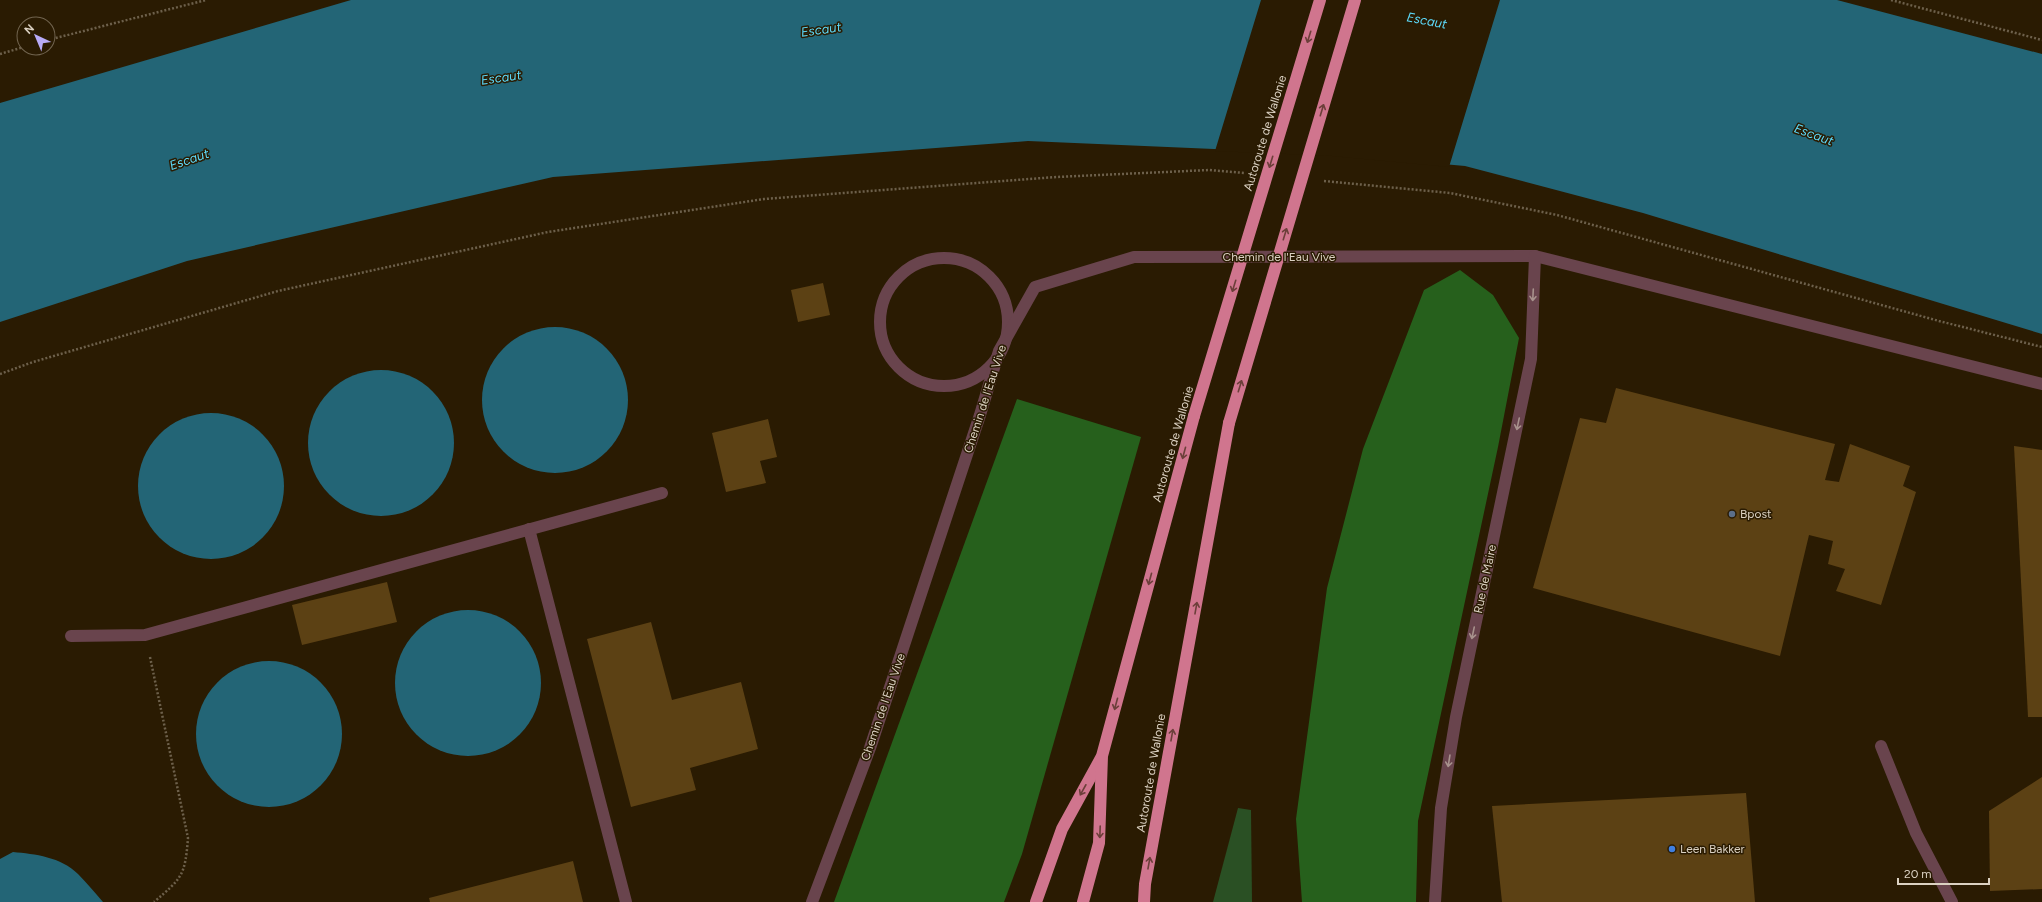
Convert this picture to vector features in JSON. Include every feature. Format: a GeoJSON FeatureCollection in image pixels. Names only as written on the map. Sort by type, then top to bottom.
{"type":"FeatureCollection","features":[{"type":"Feature","properties":{"kind":"highway","name":"Autoroute de Wallonie"},"geometry":{"type":"LineString","coordinates":[[1083,902],[1099,843],[1102,756],[1194,416],[1320,0]]}},
{"type":"Feature","properties":{"kind":"highway","name":"Autoroute de Wallonie"},"geometry":{"type":"LineString","coordinates":[[1144,902],[1145,884],[1229,423],[1355,0]]}},
{"type":"Feature","properties":{"kind":"highway"},"geometry":{"type":"LineString","coordinates":[[1036,902],[1062,829],[1102,756]]}},
{"type":"Feature","properties":{"kind":"street","name":"Chemin de l'Eau Vive"},"geometry":{"type":"LineString","coordinates":[[812,902],[870,748],[980,415],[999,351],[1035,287],[1134,257],[1535,256],[2042,384]]}},
{"type":"Feature","properties":{"kind":"street","name":"Rue de Maire"},"geometry":{"type":"LineString","coordinates":[[1435,902],[1442,808],[1456,717],[1531,359],[1535,256]]}},
{"type":"Feature","properties":{"kind":"street"},"geometry":{"type":"LineString","coordinates":[[950,258],[971,263],[988,275],[1002,292],[1008,312],[1008,334],[999,351],[988,370],[970,381],[949,386],[928,385],[909,376],[894,362],[883,343],[880,323],[884,302],[893,283],[909,268],[929,260],[950,258]]}},
{"type":"Feature","properties":{"kind":"street"},"geometry":{"type":"LineString","coordinates":[[71,636],[145,635],[662,493]]}},
{"type":"Feature","properties":{"kind":"street"},"geometry":{"type":"LineString","coordinates":[[529,529],[626,902]]}},
{"type":"Feature","properties":{"kind":"street"},"geometry":{"type":"LineString","coordinates":[[1881,746],[1916,833],[1952,902]]}},
{"type":"Feature","properties":{"kind":"path"},"geometry":{"type":"LineString","coordinates":[[56,38],[206,0]]}},
{"type":"Feature","properties":{"kind":"path"},"geometry":{"type":"LineString","coordinates":[[1891,0],[2042,40]]}},
{"type":"Feature","properties":{"kind":"path"},"geometry":{"type":"LineString","coordinates":[[0,54],[16,49]]}},
{"type":"Feature","properties":{"kind":"path"},"geometry":{"type":"LineString","coordinates":[[0,374],[33,362],[278,291],[548,232],[764,199],[1064,176],[1209,170],[1248,174]]}},
{"type":"Feature","properties":{"kind":"path"},"geometry":{"type":"LineString","coordinates":[[1318,180],[1450,193],[1557,215],[1939,321],[2042,347]]}},
{"type":"Feature","properties":{"kind":"path"},"geometry":{"type":"LineString","coordinates":[[145,635],[188,838],[186,864],[177,882],[154,902]]}},
{"type":"Feature","properties":{"kind":"green space"},"geometry":{"type":"Polygon","coordinates":[[[1460,270],[1493,295],[1519,338],[1498,447],[1418,821],[1416,902],[1302,902],[1296,819],[1327,588],[1363,449],[1424,290],[1460,270]]]}},
{"type":"Feature","properties":{"kind":"green space"},"geometry":{"type":"Polygon","coordinates":[[[1017,399],[1141,437],[1022,854],[1004,902],[834,902],[1017,399]]]}},
{"type":"Feature","properties":{"kind":"green space"},"geometry":{"type":"Polygon","coordinates":[[[1238,808],[1251,810],[1252,902],[1213,902],[1238,808]]]}},
{"type":"Feature","properties":{"kind":"water","name":"Escaut"},"geometry":{"type":"Polygon","coordinates":[[[351,0],[1837,0],[2042,54],[2042,334],[1643,213],[1465,166],[1332,154],[1028,141],[553,177],[187,261],[0,322],[0,103],[351,0]]]}},
{"type":"Feature","properties":{"kind":"water"},"geometry":{"type":"Polygon","coordinates":[[[555,327],[576,330],[583,333],[601,344],[611,354],[625,379],[628,400],[625,421],[622,428],[611,446],[601,456],[576,470],[555,473],[534,470],[527,467],[509,456],[499,446],[485,421],[482,400],[485,379],[488,372],[499,354],[509,344],[534,330],[555,327]]]}},
{"type":"Feature","properties":{"kind":"water"},"geometry":{"type":"Polygon","coordinates":[[[381,370],[402,373],[409,376],[427,387],[437,397],[451,422],[454,443],[451,464],[448,471],[437,489],[427,499],[402,513],[381,516],[360,513],[353,510],[335,499],[325,489],[311,464],[308,443],[311,422],[314,415],[325,397],[335,387],[360,373],[381,370]]]}},
{"type":"Feature","properties":{"kind":"water"},"geometry":{"type":"Polygon","coordinates":[[[211,413],[232,416],[239,419],[257,430],[267,440],[281,465],[284,486],[281,507],[278,514],[267,532],[257,542],[232,556],[211,559],[190,556],[183,553],[165,542],[155,532],[141,507],[138,486],[141,465],[144,458],[155,440],[165,430],[190,416],[211,413]]]}},
{"type":"Feature","properties":{"kind":"water"},"geometry":{"type":"Polygon","coordinates":[[[468,610],[489,613],[496,616],[514,627],[524,637],[538,662],[541,683],[538,704],[535,711],[524,729],[514,739],[489,753],[468,756],[447,753],[440,750],[422,739],[412,729],[398,704],[395,683],[398,662],[401,655],[412,637],[422,627],[447,613],[468,610]]]}},
{"type":"Feature","properties":{"kind":"water"},"geometry":{"type":"Polygon","coordinates":[[[269,661],[290,664],[297,667],[315,678],[325,688],[339,713],[342,734],[339,755],[336,762],[325,780],[315,790],[290,804],[269,807],[248,804],[241,801],[223,790],[213,780],[199,755],[196,734],[199,713],[202,706],[213,688],[223,678],[248,664],[269,661]]]}},
{"type":"Feature","properties":{"kind":"water"},"geometry":{"type":"Polygon","coordinates":[[[13,852],[39,855],[64,864],[78,874],[103,902],[0,902],[0,859],[13,852]]]}},
{"type":"Feature","properties":{"kind":"pier"},"geometry":{"type":"Polygon","coordinates":[[[1261,0],[1500,0],[1449,167],[1332,156],[1215,151],[1261,0]]]}},
{"type":"Feature","properties":{"kind":"building"},"geometry":{"type":"Polygon","coordinates":[[[823,283],[830,315],[798,322],[791,290],[823,283]]]}},
{"type":"Feature","properties":{"kind":"building","name":"Bpost"},"geometry":{"type":"Polygon","coordinates":[[[1616,388],[1835,444],[1825,480],[1839,482],[1850,444],[1910,466],[1903,486],[1916,492],[1881,605],[1836,591],[1845,569],[1828,564],[1833,541],[1809,535],[1780,656],[1533,588],[1580,418],[1606,423],[1616,388]]]}},
{"type":"Feature","properties":{"kind":"building"},"geometry":{"type":"Polygon","coordinates":[[[768,419],[777,457],[760,461],[766,483],[726,492],[712,433],[768,419]]]}},
{"type":"Feature","properties":{"kind":"building"},"geometry":{"type":"Polygon","coordinates":[[[2014,446],[2042,450],[2042,717],[2028,717],[2014,446]]]}},
{"type":"Feature","properties":{"kind":"building"},"geometry":{"type":"Polygon","coordinates":[[[387,582],[397,622],[302,645],[292,605],[387,582]]]}},
{"type":"Feature","properties":{"kind":"building"},"geometry":{"type":"Polygon","coordinates":[[[651,622],[672,700],[741,682],[758,749],[690,768],[696,790],[631,807],[587,639],[651,622]]]}},
{"type":"Feature","properties":{"kind":"building"},"geometry":{"type":"Polygon","coordinates":[[[2042,777],[2042,889],[1990,891],[1989,811],[2042,777]]]}},
{"type":"Feature","properties":{"kind":"building"},"geometry":{"type":"Polygon","coordinates":[[[1746,793],[1755,902],[1502,902],[1492,806],[1746,793]]]}},
{"type":"Feature","properties":{"kind":"building"},"geometry":{"type":"Polygon","coordinates":[[[573,861],[583,902],[430,902],[429,898],[573,861]]]}},
{"type":"Feature","properties":{"kind":"place","name":"Bpost"},"geometry":{"type":"Point","coordinates":[1732,514]}},
{"type":"Feature","properties":{"kind":"place","name":"Leen Bakker"},"geometry":{"type":"Point","coordinates":[1672,849]}}]}
